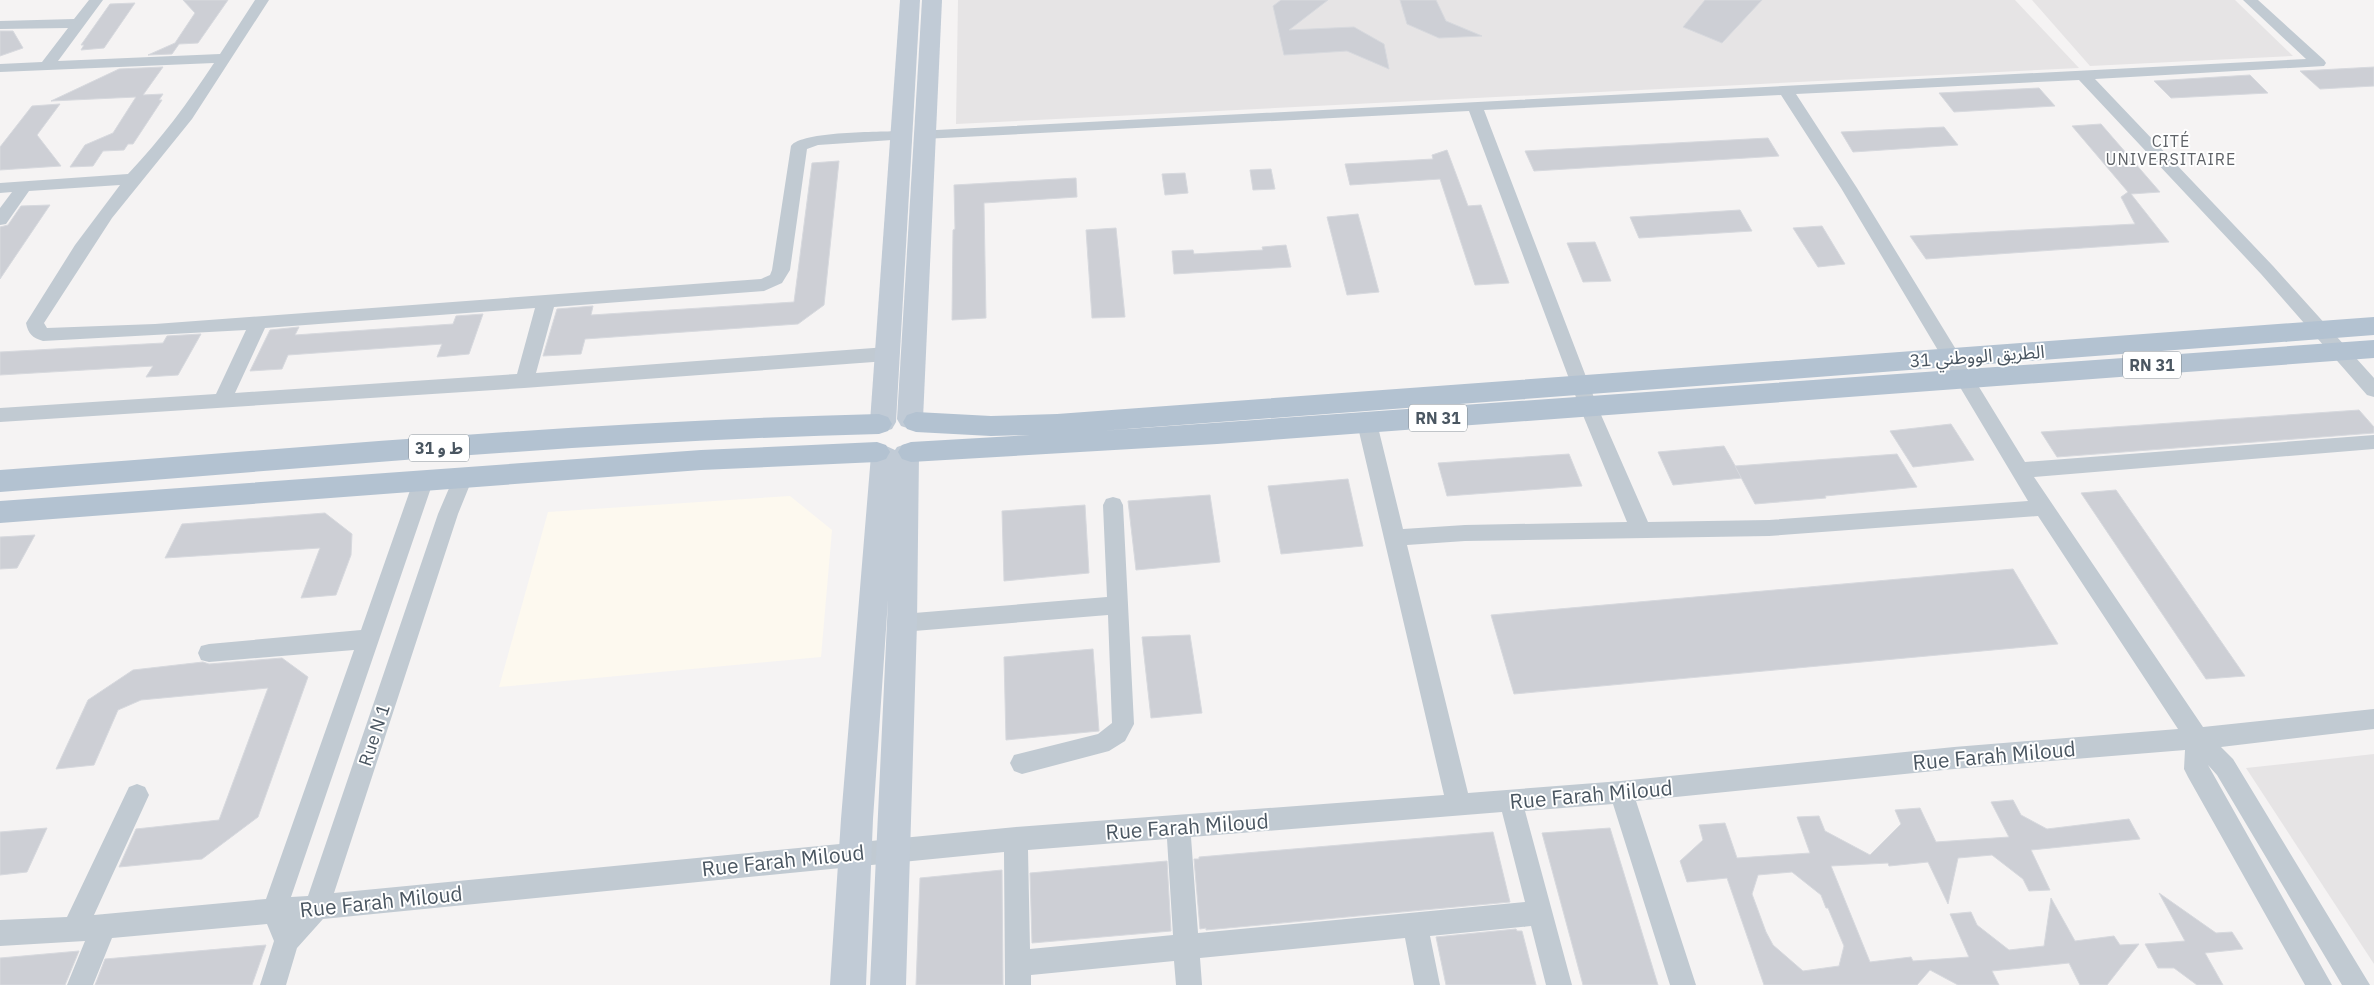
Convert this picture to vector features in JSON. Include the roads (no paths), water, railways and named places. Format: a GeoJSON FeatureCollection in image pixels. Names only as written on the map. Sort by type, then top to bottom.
{"type":"FeatureCollection","features":[{"type":"Feature","properties":{"kind":"main road"},"geometry":{"type":"LineString","coordinates":[[881,423],[910,0]]}},
{"type":"Feature","properties":{"kind":"main road"},"geometry":{"type":"LineString","coordinates":[[913,420],[923,134],[932,0]]}},
{"type":"Feature","properties":{"kind":"main road","name":"الطريق الووطني 31"},"geometry":{"type":"LineString","coordinates":[[1958,368],[2374,326]]}},
{"type":"Feature","properties":{"kind":"main road","name":"RN 31"},"geometry":{"type":"LineString","coordinates":[[0,512],[424,479],[744,457],[895,453],[1367,423],[1585,397],[1958,368],[2374,349]]}},
{"type":"Feature","properties":{"kind":"main road"},"geometry":{"type":"LineString","coordinates":[[913,420],[921,426],[922,438],[920,444],[895,453],[873,448],[871,436],[881,423],[894,418],[991,426],[1057,424],[1585,397]]}},
{"type":"Feature","properties":{"kind":"main road","name":"ط و 31"},"geometry":{"type":"LineString","coordinates":[[0,481],[650,433],[881,423]]}},
{"type":"Feature","properties":{"kind":"main road"},"geometry":{"type":"LineString","coordinates":[[888,985],[902,623],[895,453]]}},
{"type":"Feature","properties":{"kind":"main road"},"geometry":{"type":"LineString","coordinates":[[848,985],[856,853],[895,453]]}},
{"type":"Feature","properties":{"kind":"street"},"geometry":{"type":"LineString","coordinates":[[47,65],[96,0]]}},
{"type":"Feature","properties":{"kind":"street"},"geometry":{"type":"LineString","coordinates":[[262,0],[167,142],[133,179],[105,214],[70,266],[35,323],[36,330],[43,335],[259,322],[758,286],[772,282],[781,270],[799,146],[816,140],[901,136]]}},
{"type":"Feature","properties":{"kind":"street"},"geometry":{"type":"LineString","coordinates":[[923,134],[2319,63],[2250,0]]}},
{"type":"Feature","properties":{"kind":"street"},"geometry":{"type":"LineString","coordinates":[[0,26],[78,22]]}},
{"type":"Feature","properties":{"kind":"street"},"geometry":{"type":"LineString","coordinates":[[0,68],[224,58]]}},
{"type":"Feature","properties":{"kind":"street"},"geometry":{"type":"LineString","coordinates":[[2084,76],[2267,270],[2374,390]]}},
{"type":"Feature","properties":{"kind":"street"},"geometry":{"type":"LineString","coordinates":[[1786,91],[1849,188],[2043,508],[2197,738],[2225,767],[2357,985]]}},
{"type":"Feature","properties":{"kind":"street"},"geometry":{"type":"LineString","coordinates":[[1475,106],[1585,397],[1641,530]]}},
{"type":"Feature","properties":{"kind":"street"},"geometry":{"type":"LineString","coordinates":[[0,188],[133,179]]}},
{"type":"Feature","properties":{"kind":"street"},"geometry":{"type":"LineString","coordinates":[[0,220],[24,187]]}},
{"type":"Feature","properties":{"kind":"street"},"geometry":{"type":"LineString","coordinates":[[524,381],[546,302]]}},
{"type":"Feature","properties":{"kind":"street"},"geometry":{"type":"LineString","coordinates":[[222,401],[259,322]]}},
{"type":"Feature","properties":{"kind":"street"},"geometry":{"type":"LineString","coordinates":[[0,415],[524,381],[887,354]]}},
{"type":"Feature","properties":{"kind":"street"},"geometry":{"type":"LineString","coordinates":[[1367,423],[1459,806]]}},
{"type":"Feature","properties":{"kind":"street"},"geometry":{"type":"LineString","coordinates":[[2020,470],[2374,442]]}},
{"type":"Feature","properties":{"kind":"street","name":"Rue N 1"},"geometry":{"type":"LineString","coordinates":[[273,985],[287,941],[317,907],[462,477]]}},
{"type":"Feature","properties":{"kind":"street"},"geometry":{"type":"LineString","coordinates":[[287,941],[274,911],[424,479]]}},
{"type":"Feature","properties":{"kind":"street"},"geometry":{"type":"LineString","coordinates":[[1022,763],[1101,744],[1113,738],[1120,731],[1123,724],[1113,505]]}},
{"type":"Feature","properties":{"kind":"street"},"geometry":{"type":"LineString","coordinates":[[1394,538],[1465,533],[1769,528],[2043,508]]}},
{"type":"Feature","properties":{"kind":"street"},"geometry":{"type":"LineString","coordinates":[[902,623],[1118,605]]}},
{"type":"Feature","properties":{"kind":"street"},"geometry":{"type":"LineString","coordinates":[[209,653],[369,639]]}},
{"type":"Feature","properties":{"kind":"street","name":"Rue Farah Miloud"},"geometry":{"type":"LineString","coordinates":[[0,933],[74,930],[1016,839],[1622,792],[1954,758],[2197,738],[2374,719]]}},
{"type":"Feature","properties":{"kind":"street"},"geometry":{"type":"LineString","coordinates":[[2197,738],[2196,769],[2319,985]]}},
{"type":"Feature","properties":{"kind":"street"},"geometry":{"type":"LineString","coordinates":[[1622,792],[1683,985]]}},
{"type":"Feature","properties":{"kind":"street"},"geometry":{"type":"LineString","coordinates":[[74,930],[137,795]]}},
{"type":"Feature","properties":{"kind":"street"},"geometry":{"type":"LineString","coordinates":[[1511,801],[1559,985]]}},
{"type":"Feature","properties":{"kind":"street"},"geometry":{"type":"LineString","coordinates":[[1178,826],[1189,985]]}},
{"type":"Feature","properties":{"kind":"street"},"geometry":{"type":"LineString","coordinates":[[1016,839],[1018,974],[1185,946],[1539,913]]}},
{"type":"Feature","properties":{"kind":"street"},"geometry":{"type":"LineString","coordinates":[[1415,925],[1427,985]]}},
{"type":"Feature","properties":{"kind":"street"},"geometry":{"type":"LineString","coordinates":[[80,985],[104,926]]}},
{"type":"Feature","properties":{"kind":"district","name":"CITÉ UNIVERSITAIRE"},"geometry":{"type":"Point","coordinates":[2171,150]}}]}
